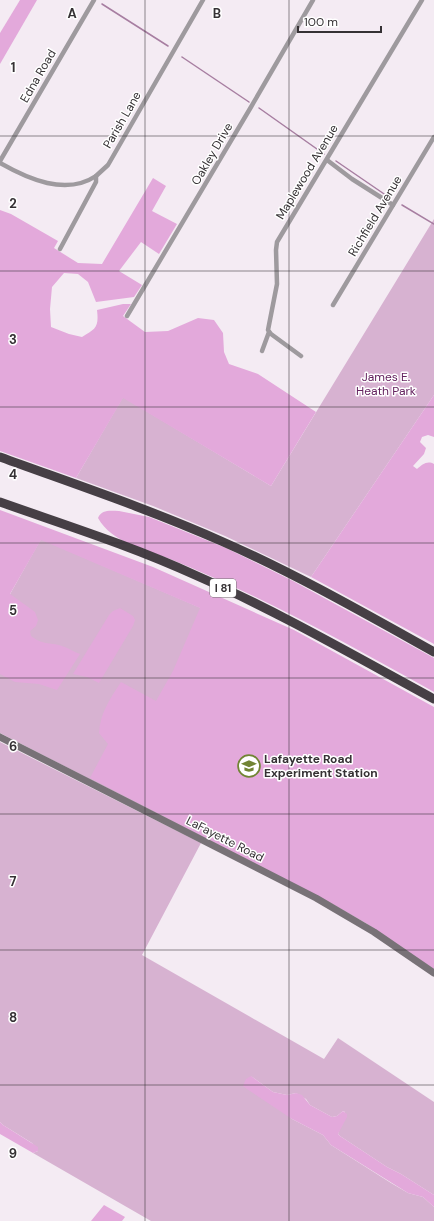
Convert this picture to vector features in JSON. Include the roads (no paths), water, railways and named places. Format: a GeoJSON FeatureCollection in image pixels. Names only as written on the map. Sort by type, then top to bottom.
{"type":"FeatureCollection","features":[{"type":"Feature","properties":{"kind":"highway"},"geometry":{"type":"LineString","coordinates":[[0,457],[166,518],[221,541],[278,568],[434,652]]}},
{"type":"Feature","properties":{"kind":"highway","name":"I 81"},"geometry":{"type":"LineString","coordinates":[[0,502],[154,558],[195,575],[274,612],[434,699]]}},
{"type":"Feature","properties":{"kind":"street","name":"Edna Road"},"geometry":{"type":"LineString","coordinates":[[0,162],[94,0]]}},
{"type":"Feature","properties":{"kind":"street","name":"Parish Lane"},"geometry":{"type":"LineString","coordinates":[[60,249],[96,182],[96,176],[108,165],[203,0]]}},
{"type":"Feature","properties":{"kind":"street","name":"Oakley Drive"},"geometry":{"type":"LineString","coordinates":[[127,316],[313,0]]}},
{"type":"Feature","properties":{"kind":"street","name":"Maplewood Avenue"},"geometry":{"type":"LineString","coordinates":[[262,351],[269,332],[268,330],[277,284],[277,242],[422,0]]}},
{"type":"Feature","properties":{"kind":"street","name":"Richfield Avenue"},"geometry":{"type":"LineString","coordinates":[[333,305],[434,137]]}},
{"type":"Feature","properties":{"kind":"street"},"geometry":{"type":"LineString","coordinates":[[327,160],[352,179],[393,205]]}},
{"type":"Feature","properties":{"kind":"street"},"geometry":{"type":"LineString","coordinates":[[0,162],[22,174],[41,181],[59,185],[74,185],[88,182],[96,176]]}},
{"type":"Feature","properties":{"kind":"street"},"geometry":{"type":"LineString","coordinates":[[269,332],[301,356]]}},
{"type":"Feature","properties":{"kind":"street","name":"LaFayette Road"},"geometry":{"type":"LineString","coordinates":[[0,737],[316,898],[374,932],[434,973]]}},
{"type":"Feature","properties":{"kind":"waterway"},"geometry":{"type":"LineString","coordinates":[[102,4],[168,46]]}},
{"type":"Feature","properties":{"kind":"waterway"},"geometry":{"type":"LineString","coordinates":[[182,57],[249,102]]}},
{"type":"Feature","properties":{"kind":"waterway"},"geometry":{"type":"LineString","coordinates":[[259,108],[324,154]]}},
{"type":"Feature","properties":{"kind":"waterway"},"geometry":{"type":"LineString","coordinates":[[336,161],[390,198]]}},
{"type":"Feature","properties":{"kind":"waterway"},"geometry":{"type":"LineString","coordinates":[[402,205],[434,224]]}},
{"type":"Feature","properties":{"kind":"place","name":"Lafayette Road Experiment Station"},"geometry":{"type":"Point","coordinates":[249,766]}},
{"type":"Feature","properties":{"kind":"park label","name":"James E. Heath Park"},"geometry":{"type":"Point","coordinates":[386,384]}}]}
